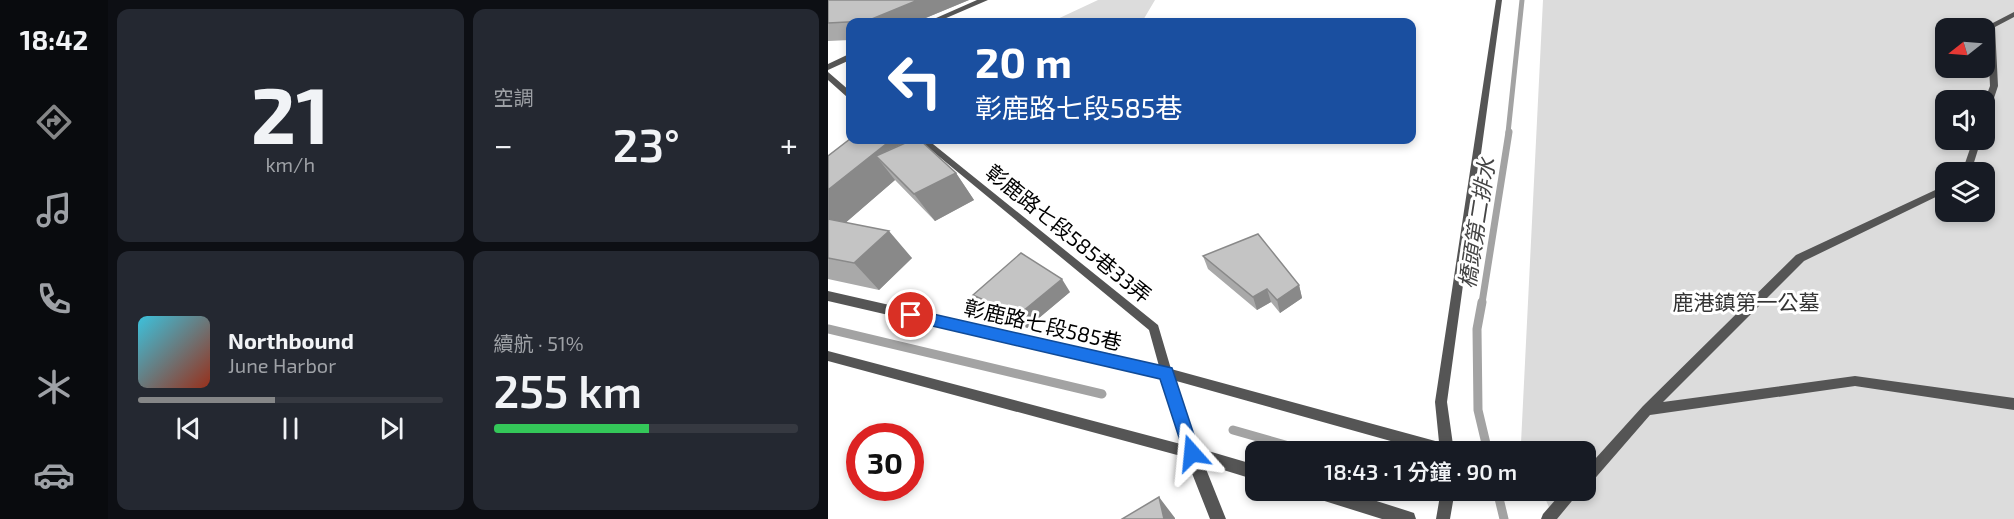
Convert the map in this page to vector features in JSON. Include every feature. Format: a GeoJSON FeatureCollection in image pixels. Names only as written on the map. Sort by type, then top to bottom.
{"type":"FeatureCollection","features":[{"type":"Feature","properties":{"kind":"street"},"geometry":{"type":"LineString","coordinates":[[941,18],[984,0]]}},
{"type":"Feature","properties":{"kind":"street"},"geometry":{"type":"LineString","coordinates":[[828,67],[846,59]]}},
{"type":"Feature","properties":{"kind":"street"},"geometry":{"type":"LineString","coordinates":[[828,75],[846,91]]}},
{"type":"Feature","properties":{"kind":"street","name":"彰鹿路七段585巷"},"geometry":{"type":"LineString","coordinates":[[828,296],[1166,373]]}},
{"type":"Feature","properties":{"kind":"street"},"geometry":{"type":"LineString","coordinates":[[1166,373],[1192,453],[1218,519]]}},
{"type":"Feature","properties":{"kind":"street"},"geometry":{"type":"LineString","coordinates":[[1192,453],[1245,470]]}},
{"type":"Feature","properties":{"kind":"street"},"geometry":{"type":"LineString","coordinates":[[1350,501],[1408,519]]}},
{"type":"Feature","properties":{"kind":"lane"},"geometry":{"type":"LineString","coordinates":[[1446,441],[1441,402],[1499,0]]}},
{"type":"Feature","properties":{"kind":"lane"},"geometry":{"type":"LineString","coordinates":[[1993,90],[1991,26],[2014,14]]}},
{"type":"Feature","properties":{"kind":"lane","name":"彰鹿路七段585巷33弄"},"geometry":{"type":"LineString","coordinates":[[928,144],[1154,328],[1166,373]]}},
{"type":"Feature","properties":{"kind":"lane"},"geometry":{"type":"LineString","coordinates":[[1596,467],[1647,410],[1800,258],[1935,193]]}},
{"type":"Feature","properties":{"kind":"lane"},"geometry":{"type":"LineString","coordinates":[[828,356],[1192,453]]}},
{"type":"Feature","properties":{"kind":"lane"},"geometry":{"type":"LineString","coordinates":[[1166,373],[1411,441]]}},
{"type":"Feature","properties":{"kind":"lane"},"geometry":{"type":"LineString","coordinates":[[1647,410],[1855,381],[2014,404]]}},
{"type":"Feature","properties":{"kind":"lane"},"geometry":{"type":"LineString","coordinates":[[1443,519],[1446,501]]}},
{"type":"Feature","properties":{"kind":"lane"},"geometry":{"type":"LineString","coordinates":[[1548,519],[1564,501]]}},
{"type":"Feature","properties":{"kind":"green space"},"geometry":{"type":"Polygon","coordinates":[[[1098,0],[1155,0],[1144,18],[1060,18],[1098,0]]]}},
{"type":"Feature","properties":{"kind":"green space","name":"鹿港鎮第一公墓"},"geometry":{"type":"Polygon","coordinates":[[[1543,0],[2014,0],[2014,519],[1554,519],[1546,501],[1596,501],[1596,441],[1521,441],[1543,0]]]}},
{"type":"Feature","properties":{"kind":"building"},"geometry":{"type":"Polygon","coordinates":[[[828,0],[918,0],[874,18],[846,18],[846,22],[828,23],[828,0]]]}},
{"type":"Feature","properties":{"kind":"building"},"geometry":{"type":"Polygon","coordinates":[[[846,142],[846,144],[886,144],[828,190],[828,156],[846,142]]]}},
{"type":"Feature","properties":{"kind":"building"},"geometry":{"type":"Polygon","coordinates":[[[903,144],[924,144],[956,173],[914,194],[876,156],[903,144]]]}},
{"type":"Feature","properties":{"kind":"building"},"geometry":{"type":"Polygon","coordinates":[[[828,219],[889,231],[854,263],[828,258],[828,219]]]}},
{"type":"Feature","properties":{"kind":"building"},"geometry":{"type":"Polygon","coordinates":[[[1258,234],[1299,285],[1277,300],[1267,289],[1253,297],[1203,256],[1258,234]]]}},
{"type":"Feature","properties":{"kind":"building"},"geometry":{"type":"Polygon","coordinates":[[[1021,253],[1062,279],[1017,316],[973,295],[1021,253]]]}},
{"type":"Feature","properties":{"kind":"building"},"geometry":{"type":"Polygon","coordinates":[[[1159,497],[1164,519],[1122,519],[1159,497]]]}},
{"type":"Feature","properties":{"kind":"waterway","name":"橋頭第二排水"},"geometry":{"type":"LineString","coordinates":[[1508,133],[1522,0]]}},
{"type":"Feature","properties":{"kind":"waterway","name":"橋頭第二排水"},"geometry":{"type":"LineString","coordinates":[[1482,303],[1509,132]]}},
{"type":"Feature","properties":{"kind":"waterway","name":"橋頭第二排水"},"geometry":{"type":"LineString","coordinates":[[1482,302],[1477,329],[1478,410],[1485,441]]}},
{"type":"Feature","properties":{"kind":"waterway"},"geometry":{"type":"LineString","coordinates":[[828,329],[1102,394]]}},
{"type":"Feature","properties":{"kind":"waterway"},"geometry":{"type":"LineString","coordinates":[[1233,430],[1272,441]]}},
{"type":"Feature","properties":{"kind":"waterway","name":"橋頭第二排水"},"geometry":{"type":"LineString","coordinates":[[1500,501],[1504,519]]}},
{"type":"Feature","properties":{"kind":"route"},"geometry":{"type":"LineString","coordinates":[[911,315],[1166,373],[1192,453]]}}]}
